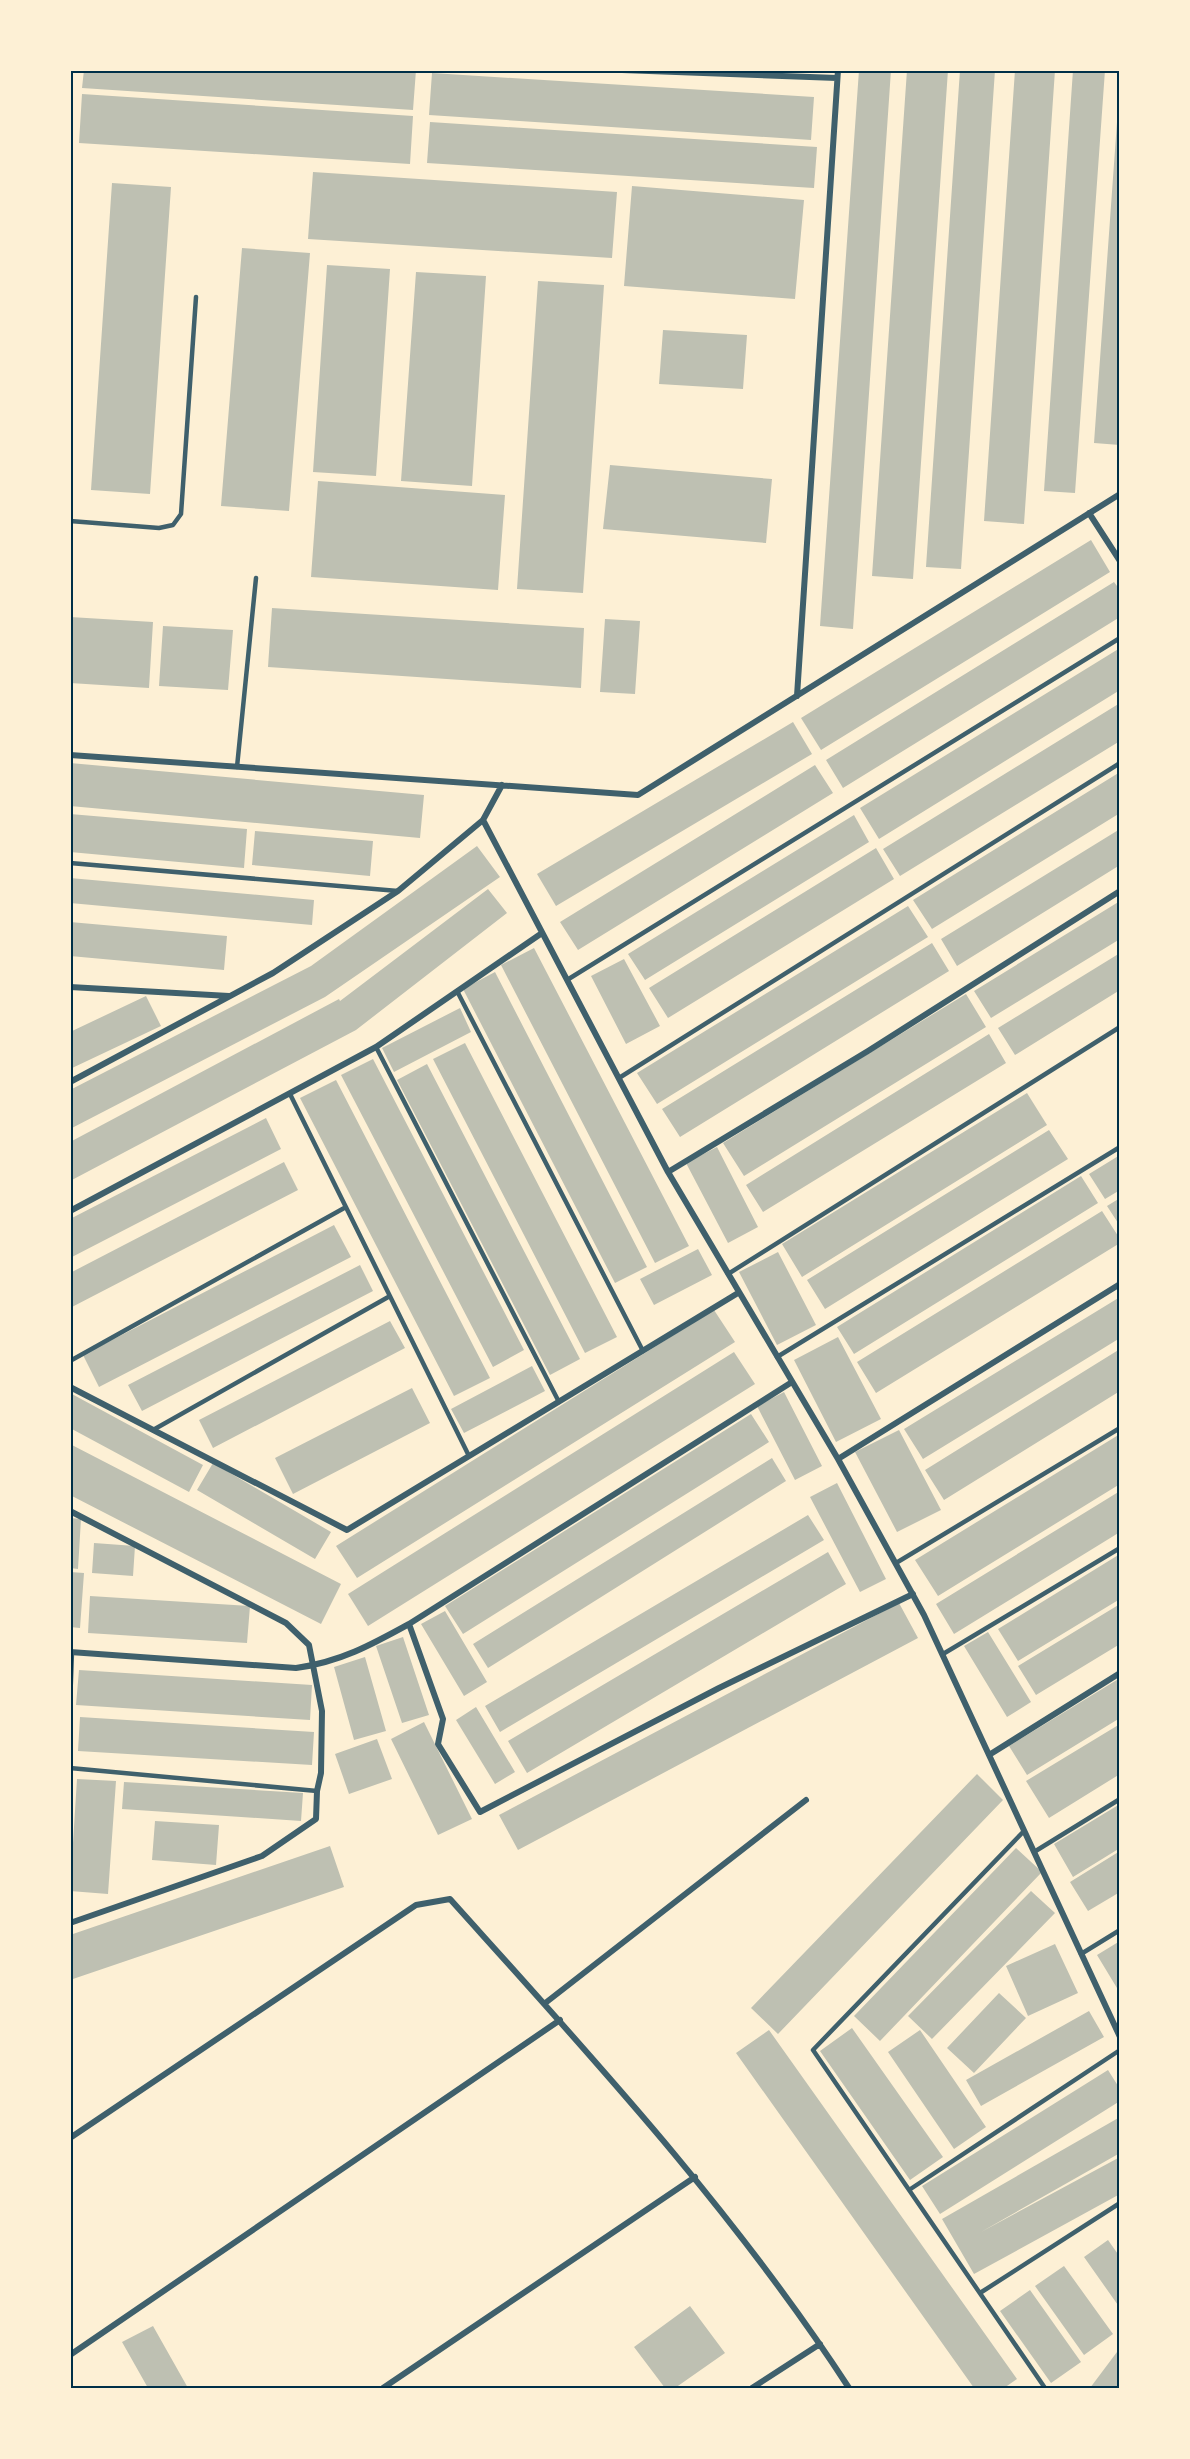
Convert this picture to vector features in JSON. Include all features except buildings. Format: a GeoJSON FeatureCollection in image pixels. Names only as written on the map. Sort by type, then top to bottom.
{"type":"FeatureCollection","features":[{"type":"Feature","properties":{"kind":"street"},"geometry":{"type":"LineString","coordinates":[[622,70],[837,74],[797,696]]}},
{"type":"Feature","properties":{"kind":"street"},"geometry":{"type":"LineString","coordinates":[[70,755],[638,795],[1119,494]]}},
{"type":"Feature","properties":{"kind":"street"},"geometry":{"type":"LineString","coordinates":[[1089,513],[1119,561]]}},
{"type":"Feature","properties":{"kind":"street"},"geometry":{"type":"LineString","coordinates":[[70,1082],[273,973],[398,891],[483,820],[502,785]]}},
{"type":"Feature","properties":{"kind":"street"},"geometry":{"type":"LineString","coordinates":[[483,820],[668,1172],[838,1459],[913,1594],[943,1654],[1119,2037]]}},
{"type":"Feature","properties":{"kind":"street"},"geometry":{"type":"LineString","coordinates":[[668,1172],[868,1051],[1119,891]]}},
{"type":"Feature","properties":{"kind":"street"},"geometry":{"type":"LineString","coordinates":[[70,1211],[376,1047],[542,933]]}},
{"type":"Feature","properties":{"kind":"street"},"geometry":{"type":"LineString","coordinates":[[70,987],[230,996]]}},
{"type":"Feature","properties":{"kind":"street"},"geometry":{"type":"LineString","coordinates":[[838,1459],[1119,1284]]}},
{"type":"Feature","properties":{"kind":"street"},"geometry":{"type":"LineString","coordinates":[[70,1388],[346,1530],[738,1293]]}},
{"type":"Feature","properties":{"kind":"street"},"geometry":{"type":"LineString","coordinates":[[71,1652],[296,1668],[313,1666],[359,1652],[410,1624],[792,1382]]}},
{"type":"Feature","properties":{"kind":"street"},"geometry":{"type":"LineString","coordinates":[[70,1511],[286,1623],[309,1645],[322,1711],[321,1773],[316,1791],[316,1819],[262,1856],[70,1923]]}},
{"type":"Feature","properties":{"kind":"street"},"geometry":{"type":"LineString","coordinates":[[410,1624],[443,1719],[438,1744],[480,1812],[719,1688],[913,1594]]}},
{"type":"Feature","properties":{"kind":"street"},"geometry":{"type":"LineString","coordinates":[[989,1755],[1119,1672]]}},
{"type":"Feature","properties":{"kind":"street"},"geometry":{"type":"LineString","coordinates":[[544,2004],[806,1800]]}},
{"type":"Feature","properties":{"kind":"street"},"geometry":{"type":"LineString","coordinates":[[70,2138],[416,1905],[450,1899],[560,2020],[695,2177],[820,2344],[849,2388]]}},
{"type":"Feature","properties":{"kind":"street"},"geometry":{"type":"LineString","coordinates":[[70,2355],[560,2020]]}},
{"type":"Feature","properties":{"kind":"street"},"geometry":{"type":"LineString","coordinates":[[383,2388],[695,2177]]}},
{"type":"Feature","properties":{"kind":"street"},"geometry":{"type":"LineString","coordinates":[[752,2388],[820,2344]]}},
{"type":"Feature","properties":{"kind":"lane"},"geometry":{"type":"LineString","coordinates":[[70,521],[159,528],[173,525],[181,514],[196,297]]}},
{"type":"Feature","properties":{"kind":"lane"},"geometry":{"type":"LineString","coordinates":[[237,767],[256,578]]}},
{"type":"Feature","properties":{"kind":"lane"},"geometry":{"type":"LineString","coordinates":[[567,980],[1119,638]]}},
{"type":"Feature","properties":{"kind":"lane"},"geometry":{"type":"LineString","coordinates":[[619,1078],[1119,763]]}},
{"type":"Feature","properties":{"kind":"lane"},"geometry":{"type":"LineString","coordinates":[[70,862],[398,891]]}},
{"type":"Feature","properties":{"kind":"lane"},"geometry":{"type":"LineString","coordinates":[[457,991],[643,1351]]}},
{"type":"Feature","properties":{"kind":"lane"},"geometry":{"type":"LineString","coordinates":[[728,1274],[1119,1027]]}},
{"type":"Feature","properties":{"kind":"lane"},"geometry":{"type":"LineString","coordinates":[[376,1047],[559,1402]]}},
{"type":"Feature","properties":{"kind":"lane"},"geometry":{"type":"LineString","coordinates":[[290,1094],[469,1456]]}},
{"type":"Feature","properties":{"kind":"lane"},"geometry":{"type":"LineString","coordinates":[[777,1357],[1119,1147]]}},
{"type":"Feature","properties":{"kind":"lane"},"geometry":{"type":"LineString","coordinates":[[70,1361],[346,1207]]}},
{"type":"Feature","properties":{"kind":"lane"},"geometry":{"type":"LineString","coordinates":[[153,1430],[390,1296]]}},
{"type":"Feature","properties":{"kind":"lane"},"geometry":{"type":"LineString","coordinates":[[896,1563],[1119,1428]]}},
{"type":"Feature","properties":{"kind":"lane"},"geometry":{"type":"LineString","coordinates":[[943,1654],[1119,1548]]}},
{"type":"Feature","properties":{"kind":"lane"},"geometry":{"type":"LineString","coordinates":[[70,1706],[71,1652]]}},
{"type":"Feature","properties":{"kind":"lane"},"geometry":{"type":"LineString","coordinates":[[70,1768],[316,1791]]}},
{"type":"Feature","properties":{"kind":"lane"},"geometry":{"type":"LineString","coordinates":[[1034,1852],[1119,1799]]}},
{"type":"Feature","properties":{"kind":"lane"},"geometry":{"type":"LineString","coordinates":[[1024,1831],[813,2050],[1045,2388]]}},
{"type":"Feature","properties":{"kind":"lane"},"geometry":{"type":"LineString","coordinates":[[1081,1954],[1119,1930]]}},
{"type":"Feature","properties":{"kind":"lane"},"geometry":{"type":"LineString","coordinates":[[909,2190],[1119,2050]]}},
{"type":"Feature","properties":{"kind":"lane"},"geometry":{"type":"LineString","coordinates":[[980,2293],[1119,2203]]}}]}
